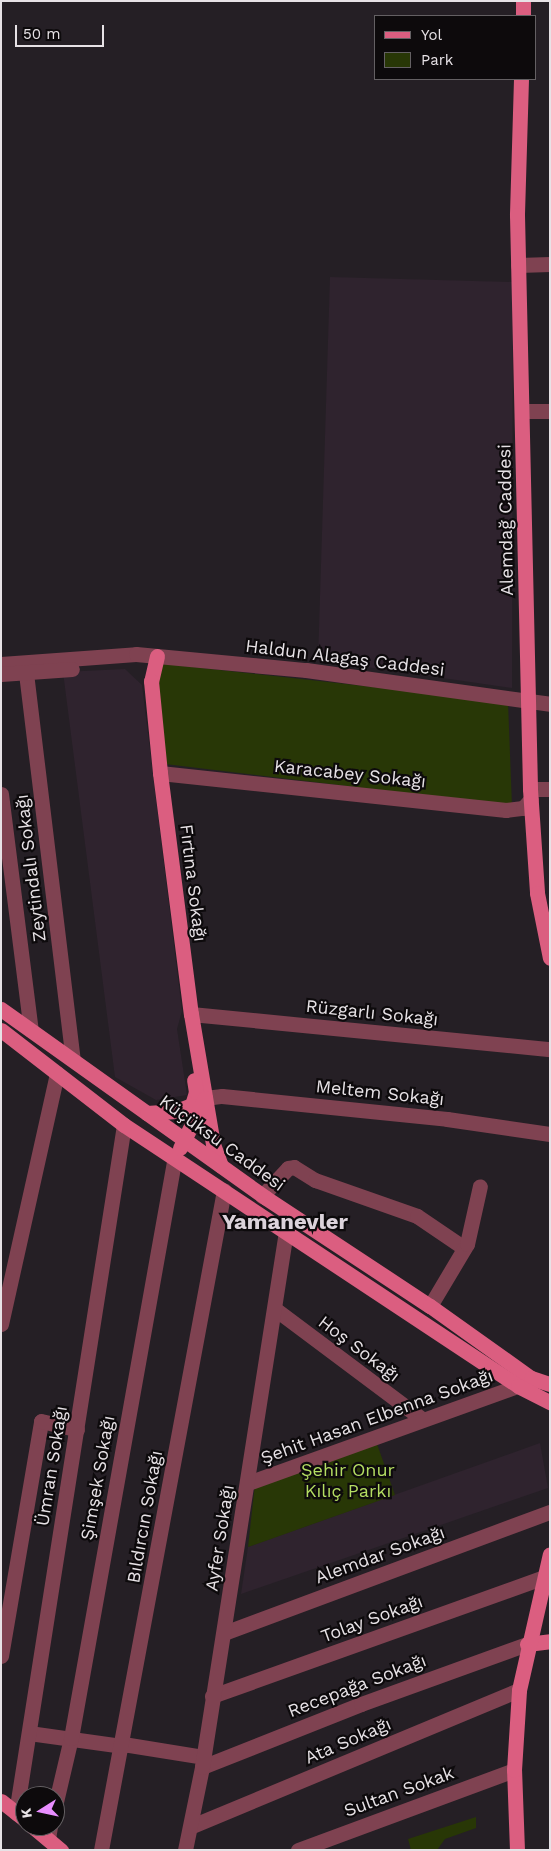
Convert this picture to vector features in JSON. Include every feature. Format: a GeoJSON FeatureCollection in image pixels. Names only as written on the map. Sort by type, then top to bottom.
{"type":"FeatureCollection","features":[{"type":"Feature","properties":{"kind":"main road"},"geometry":{"type":"LineString","coordinates":[[523,1],[523,15]]}},
{"type":"Feature","properties":{"kind":"main road","name":"Alemdağ Caddesi"},"geometry":{"type":"LineString","coordinates":[[521,80],[518,265],[531,794],[537,893],[550,958]]}},
{"type":"Feature","properties":{"kind":"main road","name":"Fırtına Sokağı"},"geometry":{"type":"LineString","coordinates":[[157,656],[152,681],[160,773],[191,1014],[213,1144],[222,1167]]}},
{"type":"Feature","properties":{"kind":"main road","name":"Küçüksu Caddesi"},"geometry":{"type":"LineString","coordinates":[[1,1009],[262,1196],[430,1306],[531,1378],[550,1384]]}},
{"type":"Feature","properties":{"kind":"main road"},"geometry":{"type":"LineString","coordinates":[[147,1113],[184,1109],[195,1099],[189,1042],[191,1014]]}},
{"type":"Feature","properties":{"kind":"main road","name":"Küçüksu Caddesi"},"geometry":{"type":"LineString","coordinates":[[1,1030],[124,1125],[174,1156],[518,1386],[550,1402]]}},
{"type":"Feature","properties":{"kind":"main road"},"geometry":{"type":"LineString","coordinates":[[174,1156],[206,1106]]}},
{"type":"Feature","properties":{"kind":"main road"},"geometry":{"type":"LineString","coordinates":[[145,1138],[158,1142],[185,1140]]}},
{"type":"Feature","properties":{"kind":"main road"},"geometry":{"type":"LineString","coordinates":[[185,1140],[186,1158],[192,1168]]}},
{"type":"Feature","properties":{"kind":"main road"},"geometry":{"type":"LineString","coordinates":[[286,1231],[294,1217]]}},
{"type":"Feature","properties":{"kind":"main road"},"geometry":{"type":"LineString","coordinates":[[517,1850],[514,1770],[519,1690],[527,1644],[550,1554]]}},
{"type":"Feature","properties":{"kind":"main road"},"geometry":{"type":"LineString","coordinates":[[527,1644],[550,1641]]}},
{"type":"Feature","properties":{"kind":"main road"},"geometry":{"type":"LineString","coordinates":[[1,1801],[15,1812]]}},
{"type":"Feature","properties":{"kind":"main road"},"geometry":{"type":"LineString","coordinates":[[52,1836],[61,1850]]}},
{"type":"Feature","properties":{"kind":"street"},"geometry":{"type":"LineString","coordinates":[[518,265],[550,264]]}},
{"type":"Feature","properties":{"kind":"street"},"geometry":{"type":"LineString","coordinates":[[522,411],[550,411]]}},
{"type":"Feature","properties":{"kind":"street","name":"Haldun Alagaş Caddesi"},"geometry":{"type":"LineString","coordinates":[[1,664],[136,654],[306,670],[550,704]]}},
{"type":"Feature","properties":{"kind":"street","name":"Haldun Alagaş Caddesi"},"geometry":{"type":"LineString","coordinates":[[1,674],[134,663],[157,656]]}},
{"type":"Feature","properties":{"kind":"street","name":"Zeytindalı Sokağı"},"geometry":{"type":"LineString","coordinates":[[26,673],[73,1059]]}},
{"type":"Feature","properties":{"kind":"street","name":"Karacabey Sokağı"},"geometry":{"type":"LineString","coordinates":[[160,773],[506,810],[518,810],[531,794]]}},
{"type":"Feature","properties":{"kind":"street"},"geometry":{"type":"LineString","coordinates":[[531,794],[550,789]]}},
{"type":"Feature","properties":{"kind":"street"},"geometry":{"type":"LineString","coordinates":[[1,794],[31,1030]]}},
{"type":"Feature","properties":{"kind":"street","name":"Rüzgarlı Sokağı"},"geometry":{"type":"LineString","coordinates":[[191,1014],[550,1049]]}},
{"type":"Feature","properties":{"kind":"street"},"geometry":{"type":"LineString","coordinates":[[1,1324],[57,1072]]}},
{"type":"Feature","properties":{"kind":"street","name":"Meltem Sokağı"},"geometry":{"type":"LineString","coordinates":[[206,1106],[222,1096],[447,1119],[550,1134]]}},
{"type":"Feature","properties":{"kind":"street","name":"Ümran Sokağı"},"geometry":{"type":"LineString","coordinates":[[24,1786],[29,1732],[124,1125]]}},
{"type":"Feature","properties":{"kind":"street","name":"Şimşek Sokağı"},"geometry":{"type":"LineString","coordinates":[[59,1786],[70,1738],[174,1156]]}},
{"type":"Feature","properties":{"kind":"street"},"geometry":{"type":"LineString","coordinates":[[262,1196],[288,1168],[294,1167],[315,1180],[418,1216],[464,1248]]}},
{"type":"Feature","properties":{"kind":"street"},"geometry":{"type":"LineString","coordinates":[[430,1306],[464,1248],[480,1186]]}},
{"type":"Feature","properties":{"kind":"street","name":"Bıldırcın Sokağı"},"geometry":{"type":"LineString","coordinates":[[101,1850],[123,1745],[224,1190]]}},
{"type":"Feature","properties":{"kind":"street","name":"Ayfer Sokağı"},"geometry":{"type":"LineString","coordinates":[[185,1850],[192,1826],[212,1696],[224,1633],[286,1231]]}},
{"type":"Feature","properties":{"kind":"street","name":"Hoş Sokağı"},"geometry":{"type":"LineString","coordinates":[[274,1309],[422,1419]]}},
{"type":"Feature","properties":{"kind":"street","name":"Şehit Hasan Elbenna Sokağı"},"geometry":{"type":"LineString","coordinates":[[248,1483],[518,1386]]}},
{"type":"Feature","properties":{"kind":"street"},"geometry":{"type":"LineString","coordinates":[[1,1656],[41,1421],[77,1429]]}},
{"type":"Feature","properties":{"kind":"street","name":"Alemdar Sokağı"},"geometry":{"type":"LineString","coordinates":[[224,1633],[550,1512]]}},
{"type":"Feature","properties":{"kind":"street","name":"Tolay Sokağı"},"geometry":{"type":"LineString","coordinates":[[212,1696],[545,1577]]}},
{"type":"Feature","properties":{"kind":"street","name":"Recepağa Sokağı"},"geometry":{"type":"LineString","coordinates":[[202,1762],[527,1644]]}},
{"type":"Feature","properties":{"kind":"street","name":"Ata Sokağı"},"geometry":{"type":"LineString","coordinates":[[192,1826],[519,1690]]}},
{"type":"Feature","properties":{"kind":"street"},"geometry":{"type":"LineString","coordinates":[[29,1732],[123,1745],[202,1762]]}},
{"type":"Feature","properties":{"kind":"street","name":"Sultan Sokak"},"geometry":{"type":"LineString","coordinates":[[298,1850],[514,1770]]}},
{"type":"Feature","properties":{"kind":"shaded area"},"geometry":{"type":"Polygon","coordinates":[[[330,277],[513,282],[512,688],[318,660],[330,277]]]}},
{"type":"Feature","properties":{"kind":"shaded area"},"geometry":{"type":"Polygon","coordinates":[[[125,669],[142,685],[182,1011],[177,1029],[187,1095],[156,1100],[115,1077],[63,672],[125,669]]]}},
{"type":"Feature","properties":{"kind":"shaded area"},"geometry":{"type":"Polygon","coordinates":[[[540,1443],[548,1488],[241,1594],[248,1547],[540,1443]]]}},
{"type":"Feature","properties":{"kind":"green space"},"geometry":{"type":"Polygon","coordinates":[[[156,663],[508,702],[512,806],[165,764],[156,663]]]}},
{"type":"Feature","properties":{"kind":"green space","name":"Şehir Onur Kılıç Parkı"},"geometry":{"type":"Polygon","coordinates":[[[376,1441],[395,1495],[248,1547],[255,1484],[376,1441]]]}},
{"type":"Feature","properties":{"kind":"green space"},"geometry":{"type":"Polygon","coordinates":[[[476,1817],[476,1828],[445,1839],[437,1850],[411,1850],[408,1839],[476,1817]]]}},
{"type":"Feature","properties":{"kind":"district","name":"Yamanevler"},"geometry":{"type":"Point","coordinates":[285,1222]}}]}
